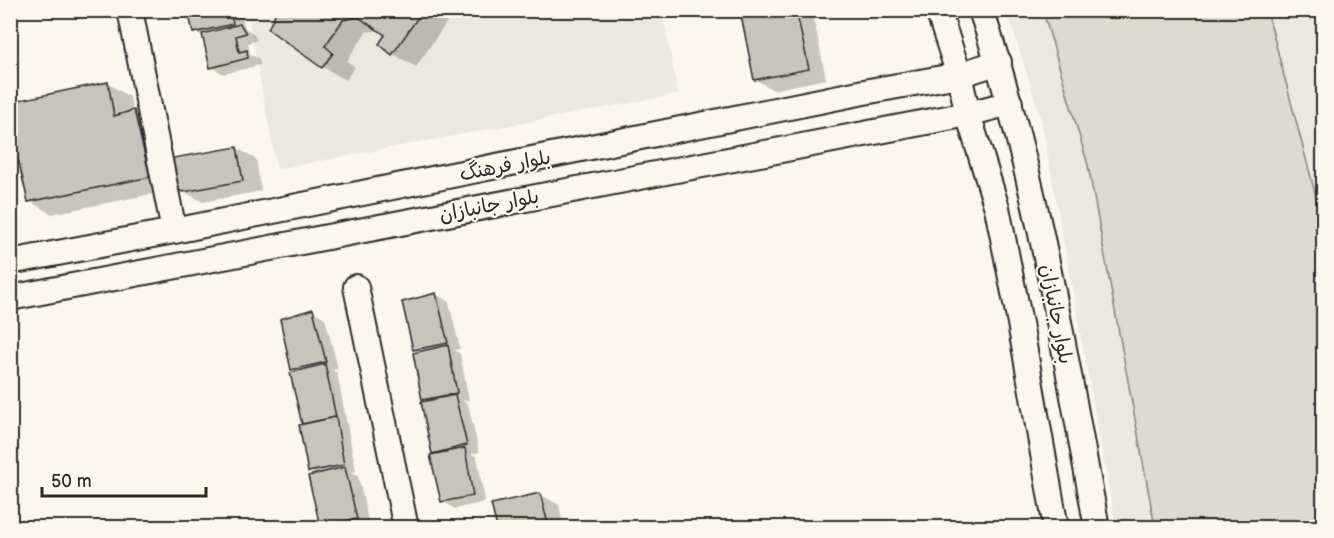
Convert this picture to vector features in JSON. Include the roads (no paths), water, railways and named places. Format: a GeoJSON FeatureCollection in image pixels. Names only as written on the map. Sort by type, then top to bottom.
{"type":"FeatureCollection","features":[{"type":"Feature","properties":{"kind":"street"},"geometry":{"type":"LineString","coordinates":[[130,10],[174,231]]}},
{"type":"Feature","properties":{"kind":"street","name":"بلوار جانبازان"},"geometry":{"type":"LineString","coordinates":[[938,10],[997,208],[1056,528]]}},
{"type":"Feature","properties":{"kind":"street","name":"بلوار جانبازان"},"geometry":{"type":"LineString","coordinates":[[981,10],[1010,103],[1052,285],[1097,528]]}},
{"type":"Feature","properties":{"kind":"street","name":"بلوار فرهنگ"},"geometry":{"type":"LineString","coordinates":[[10,262],[959,75],[999,62]]}},
{"type":"Feature","properties":{"kind":"street"},"geometry":{"type":"LineString","coordinates":[[864,92],[879,101],[882,109],[882,118],[872,131]]}},
{"type":"Feature","properties":{"kind":"street","name":"بلوار جانبازان"},"geometry":{"type":"LineString","coordinates":[[10,298],[968,114],[1010,103]]}},
{"type":"Feature","properties":{"kind":"street"},"geometry":{"type":"LineString","coordinates":[[356,287],[406,528]]}}]}
